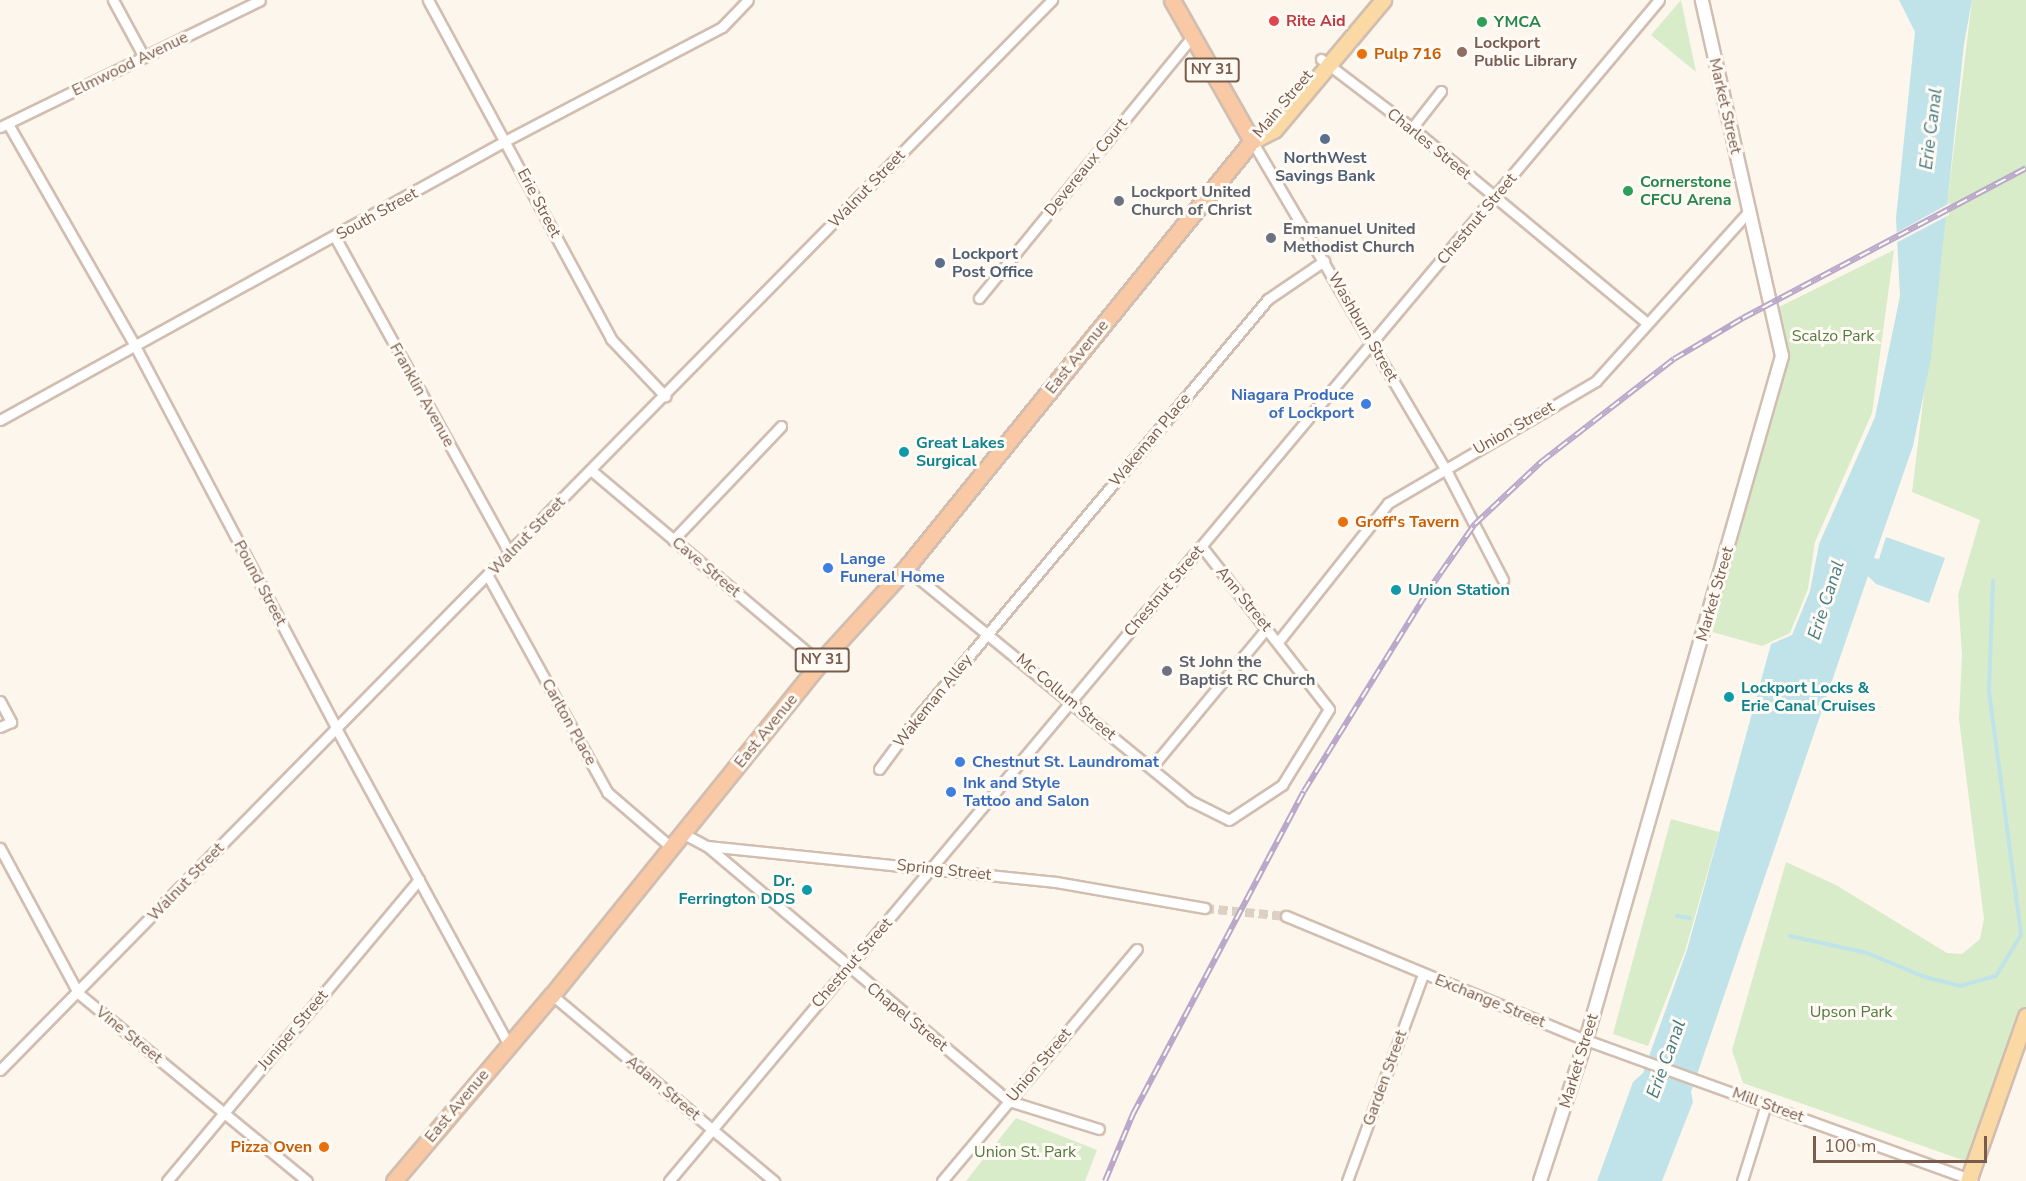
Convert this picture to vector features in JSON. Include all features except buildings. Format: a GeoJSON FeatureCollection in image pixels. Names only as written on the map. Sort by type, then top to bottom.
{"type":"FeatureCollection","features":[{"type":"Feature","properties":{"kind":"highway","name":"Washburn Street"},"geometry":{"type":"LineString","coordinates":[[1172,0],[1252,141]]}},
{"type":"Feature","properties":{"kind":"highway","name":"East Avenue"},"geometry":{"type":"LineString","coordinates":[[394,1181],[552,995],[820,663],[906,568],[1252,141]]}},
{"type":"Feature","properties":{"kind":"main road","name":"Main Street"},"geometry":{"type":"LineString","coordinates":[[1324,62],[1371,0]]}},
{"type":"Feature","properties":{"kind":"main road","name":"Main Street"},"geometry":{"type":"LineString","coordinates":[[1252,141],[1383,0]]}},
{"type":"Feature","properties":{"kind":"main road"},"geometry":{"type":"LineString","coordinates":[[1970,1180],[2026,1016]]}},
{"type":"Feature","properties":{"kind":"street"},"geometry":{"type":"LineString","coordinates":[[113,0],[144,57]]}},
{"type":"Feature","properties":{"kind":"street","name":"Elmwood Avenue"},"geometry":{"type":"LineString","coordinates":[[4,125],[261,0]]}},
{"type":"Feature","properties":{"kind":"street","name":"Erie Street"},"geometry":{"type":"LineString","coordinates":[[428,0],[611,339],[665,396]]}},
{"type":"Feature","properties":{"kind":"street","name":"South Street"},"geometry":{"type":"LineString","coordinates":[[0,420],[335,237],[505,141],[722,27],[748,0]]}},
{"type":"Feature","properties":{"kind":"street","name":"Walnut Street"},"geometry":{"type":"LineString","coordinates":[[0,1070],[488,576],[509,552],[592,471],[1052,0]]}},
{"type":"Feature","properties":{"kind":"street","name":"Chestnut Street"},"geometry":{"type":"LineString","coordinates":[[669,1181],[711,1128],[933,868],[1659,0]]}},
{"type":"Feature","properties":{"kind":"street","name":"Market Street"},"geometry":{"type":"LineString","coordinates":[[1540,1181],[1586,1040],[1782,356],[1702,0]]}},
{"type":"Feature","properties":{"kind":"street","name":"Devereaux Court"},"geometry":{"type":"LineString","coordinates":[[979,298],[1193,36]]}},
{"type":"Feature","properties":{"kind":"street","name":"Charles Street"},"geometry":{"type":"LineString","coordinates":[[1324,62],[1412,128],[1647,323]]}},
{"type":"Feature","properties":{"kind":"street"},"geometry":{"type":"LineString","coordinates":[[1412,128],[1441,91]]}},
{"type":"Feature","properties":{"kind":"street","name":"Pound Street"},"geometry":{"type":"LineString","coordinates":[[4,125],[135,346],[336,728],[509,1045]]}},
{"type":"Feature","properties":{"kind":"street","name":"Washburn Street"},"geometry":{"type":"LineString","coordinates":[[1252,141],[1445,468],[1503,579]]}},
{"type":"Feature","properties":{"kind":"street","name":"Union Street"},"geometry":{"type":"LineString","coordinates":[[1278,642],[1388,502],[1596,381],[1749,211]]}},
{"type":"Feature","properties":{"kind":"street","name":"Franklin Avenue"},"geometry":{"type":"LineString","coordinates":[[335,237],[509,552]]}},
{"type":"Feature","properties":{"kind":"street","name":"Wakeman Place"},"geometry":{"type":"LineString","coordinates":[[989,633],[1268,299],[1324,261]]}},
{"type":"Feature","properties":{"kind":"street"},"geometry":{"type":"LineString","coordinates":[[673,540],[781,426]]}},
{"type":"Feature","properties":{"kind":"street","name":"Cave Street"},"geometry":{"type":"LineString","coordinates":[[592,471],[820,663]]}},
{"type":"Feature","properties":{"kind":"street","name":"Ann Street"},"geometry":{"type":"LineString","coordinates":[[1202,547],[1329,709],[1282,785],[1229,820]]}},
{"type":"Feature","properties":{"kind":"street","name":"Mc Collum Street"},"geometry":{"type":"LineString","coordinates":[[906,568],[989,633],[1191,801],[1229,820]]}},
{"type":"Feature","properties":{"kind":"street","name":"Carlton Place"},"geometry":{"type":"LineString","coordinates":[[488,576],[607,792],[672,848]]}},
{"type":"Feature","properties":{"kind":"street"},"geometry":{"type":"LineString","coordinates":[[1151,768],[1267,628]]}},
{"type":"Feature","properties":{"kind":"street","name":"Wakeman Alley"},"geometry":{"type":"LineString","coordinates":[[879,770],[989,633]]}},
{"type":"Feature","properties":{"kind":"street"},"geometry":{"type":"LineString","coordinates":[[0,701],[11,722],[0,727]]}},
{"type":"Feature","properties":{"kind":"street","name":"Spring Street"},"geometry":{"type":"LineString","coordinates":[[684,834],[707,846],[1056,882],[1205,908]]}},
{"type":"Feature","properties":{"kind":"street","name":"Chapel Street"},"geometry":{"type":"LineString","coordinates":[[707,846],[847,968],[1009,1101],[1099,1129]]}},
{"type":"Feature","properties":{"kind":"street","name":"Vine Street"},"geometry":{"type":"LineString","coordinates":[[0,848],[78,993],[307,1181]]}},
{"type":"Feature","properties":{"kind":"street","name":"Juniper Street"},"geometry":{"type":"LineString","coordinates":[[167,1181],[418,880]]}},
{"type":"Feature","properties":{"kind":"street","name":"Exchange Street"},"geometry":{"type":"LineString","coordinates":[[1287,916],[1586,1040],[1697,1079]]}},
{"type":"Feature","properties":{"kind":"street","name":"Union Street"},"geometry":{"type":"LineString","coordinates":[[942,1181],[1137,949]]}},
{"type":"Feature","properties":{"kind":"street","name":"Garden Street"},"geometry":{"type":"LineString","coordinates":[[1347,1181],[1423,974]]}},
{"type":"Feature","properties":{"kind":"street","name":"Adam Street"},"geometry":{"type":"LineString","coordinates":[[552,995],[774,1181]]}},
{"type":"Feature","properties":{"kind":"street","name":"Mill Street"},"geometry":{"type":"LineString","coordinates":[[1697,1079],[1970,1180]]}},
{"type":"Feature","properties":{"kind":"street"},"geometry":{"type":"LineString","coordinates":[[1742,1181],[1766,1104]]}},
{"type":"Feature","properties":{"kind":"green space"},"geometry":{"type":"Polygon","coordinates":[[[1681,0],[1696,72],[1651,35],[1681,0]]]}},
{"type":"Feature","properties":{"kind":"green space","name":"Upson Park"},"geometry":{"type":"Polygon","coordinates":[[[1972,0],[2026,0],[2026,1016],[1974,1164],[1743,1083],[1732,1050],[1786,862],[1836,885],[1947,953],[1962,954],[1980,939],[1984,919],[1959,719],[1962,655],[1958,595],[1980,520],[1912,492],[1972,0]]]}},
{"type":"Feature","properties":{"kind":"green space","name":"Scalzo Park"},"geometry":{"type":"Polygon","coordinates":[[[1894,250],[1872,413],[1815,542],[1808,589],[1790,633],[1762,646],[1705,630],[1786,356],[1775,309],[1894,250]]]}},
{"type":"Feature","properties":{"kind":"green space"},"geometry":{"type":"Polygon","coordinates":[[[1671,819],[1719,832],[1685,951],[1648,1046],[1613,1034],[1671,819]]]}},
{"type":"Feature","properties":{"kind":"green space","name":"Union St. Park"},"geometry":{"type":"Polygon","coordinates":[[[1016,1118],[1097,1150],[1085,1181],[966,1181],[1016,1118]]]}},
{"type":"Feature","properties":{"kind":"water","name":"Erie Canal"},"geometry":{"type":"Polygon","coordinates":[[[1899,0],[1972,0],[1964,44],[1931,358],[1913,446],[1874,558],[1879,559],[1886,537],[1945,558],[1929,603],[1876,584],[1868,576],[1691,1092],[1693,1102],[1662,1181],[1597,1181],[1633,1082],[1643,1073],[1687,950],[1771,644],[1792,635],[1810,591],[1819,544],[1875,417],[1900,296],[1896,218],[1915,32],[1899,0]]]}},
{"type":"Feature","properties":{"kind":"pier"},"geometry":{"type":"Polygon","coordinates":[[[1950,203],[1949,215],[1894,244],[1894,234],[1950,203]]]}},
{"type":"Feature","properties":{"kind":"waterway"},"geometry":{"type":"LineString","coordinates":[[1993,581],[1989,691],[2021,935]]}},
{"type":"Feature","properties":{"kind":"waterway"},"geometry":{"type":"LineString","coordinates":[[1677,916],[1690,918]]}},
{"type":"Feature","properties":{"kind":"waterway"},"geometry":{"type":"LineString","coordinates":[[1790,936],[1867,953],[1925,977],[1960,986],[1996,976],[2021,935]]}},
{"type":"Feature","properties":{"kind":"tunnel"},"geometry":{"type":"LineString","coordinates":[[1205,908],[1286,916]]}},
{"type":"Feature","properties":{"kind":"railway"},"geometry":{"type":"LineString","coordinates":[[1105,1181],[1133,1114],[1304,791],[1428,591],[1475,524],[1541,462],[1674,359],[1743,318],[2026,168]]}},
{"type":"Feature","properties":{"kind":"place","name":"Rite Aid"},"geometry":{"type":"Point","coordinates":[1274,21]}},
{"type":"Feature","properties":{"kind":"place","name":"YMCA"},"geometry":{"type":"Point","coordinates":[1482,22]}},
{"type":"Feature","properties":{"kind":"place","name":"Lockport Public Library"},"geometry":{"type":"Point","coordinates":[1462,52]}},
{"type":"Feature","properties":{"kind":"place","name":"Pulp 716"},"geometry":{"type":"Point","coordinates":[1362,54]}},
{"type":"Feature","properties":{"kind":"place","name":"NorthWest Savings Bank"},"geometry":{"type":"Point","coordinates":[1325,139]}},
{"type":"Feature","properties":{"kind":"place","name":"Cornerstone CFCU Arena"},"geometry":{"type":"Point","coordinates":[1628,191]}},
{"type":"Feature","properties":{"kind":"place","name":"Lockport United Church of Christ"},"geometry":{"type":"Point","coordinates":[1119,201]}},
{"type":"Feature","properties":{"kind":"place","name":"Emmanuel United Methodist Church"},"geometry":{"type":"Point","coordinates":[1271,238]}},
{"type":"Feature","properties":{"kind":"place","name":"Lockport Post Office"},"geometry":{"type":"Point","coordinates":[940,263]}},
{"type":"Feature","properties":{"kind":"place","name":"Niagara Produce of Lockport"},"geometry":{"type":"Point","coordinates":[1366,404]}},
{"type":"Feature","properties":{"kind":"place","name":"Great Lakes Surgical"},"geometry":{"type":"Point","coordinates":[904,452]}},
{"type":"Feature","properties":{"kind":"place","name":"Groff's Tavern"},"geometry":{"type":"Point","coordinates":[1343,522]}},
{"type":"Feature","properties":{"kind":"place","name":"Lange Funeral Home"},"geometry":{"type":"Point","coordinates":[828,568]}},
{"type":"Feature","properties":{"kind":"place","name":"Union Station"},"geometry":{"type":"Point","coordinates":[1396,590]}},
{"type":"Feature","properties":{"kind":"place","name":"St John the Baptist RC Church"},"geometry":{"type":"Point","coordinates":[1167,671]}},
{"type":"Feature","properties":{"kind":"place","name":"Lockport Locks & Erie Canal Cruises"},"geometry":{"type":"Point","coordinates":[1729,697]}},
{"type":"Feature","properties":{"kind":"place","name":"Chestnut St. Laundromat"},"geometry":{"type":"Point","coordinates":[960,762]}},
{"type":"Feature","properties":{"kind":"place","name":"Ink and Style Tattoo and Salon"},"geometry":{"type":"Point","coordinates":[951,792]}},
{"type":"Feature","properties":{"kind":"place","name":"Dr. Ferrington DDS"},"geometry":{"type":"Point","coordinates":[807,890]}},
{"type":"Feature","properties":{"kind":"place","name":"Pizza Oven"},"geometry":{"type":"Point","coordinates":[324,1147]}}]}
